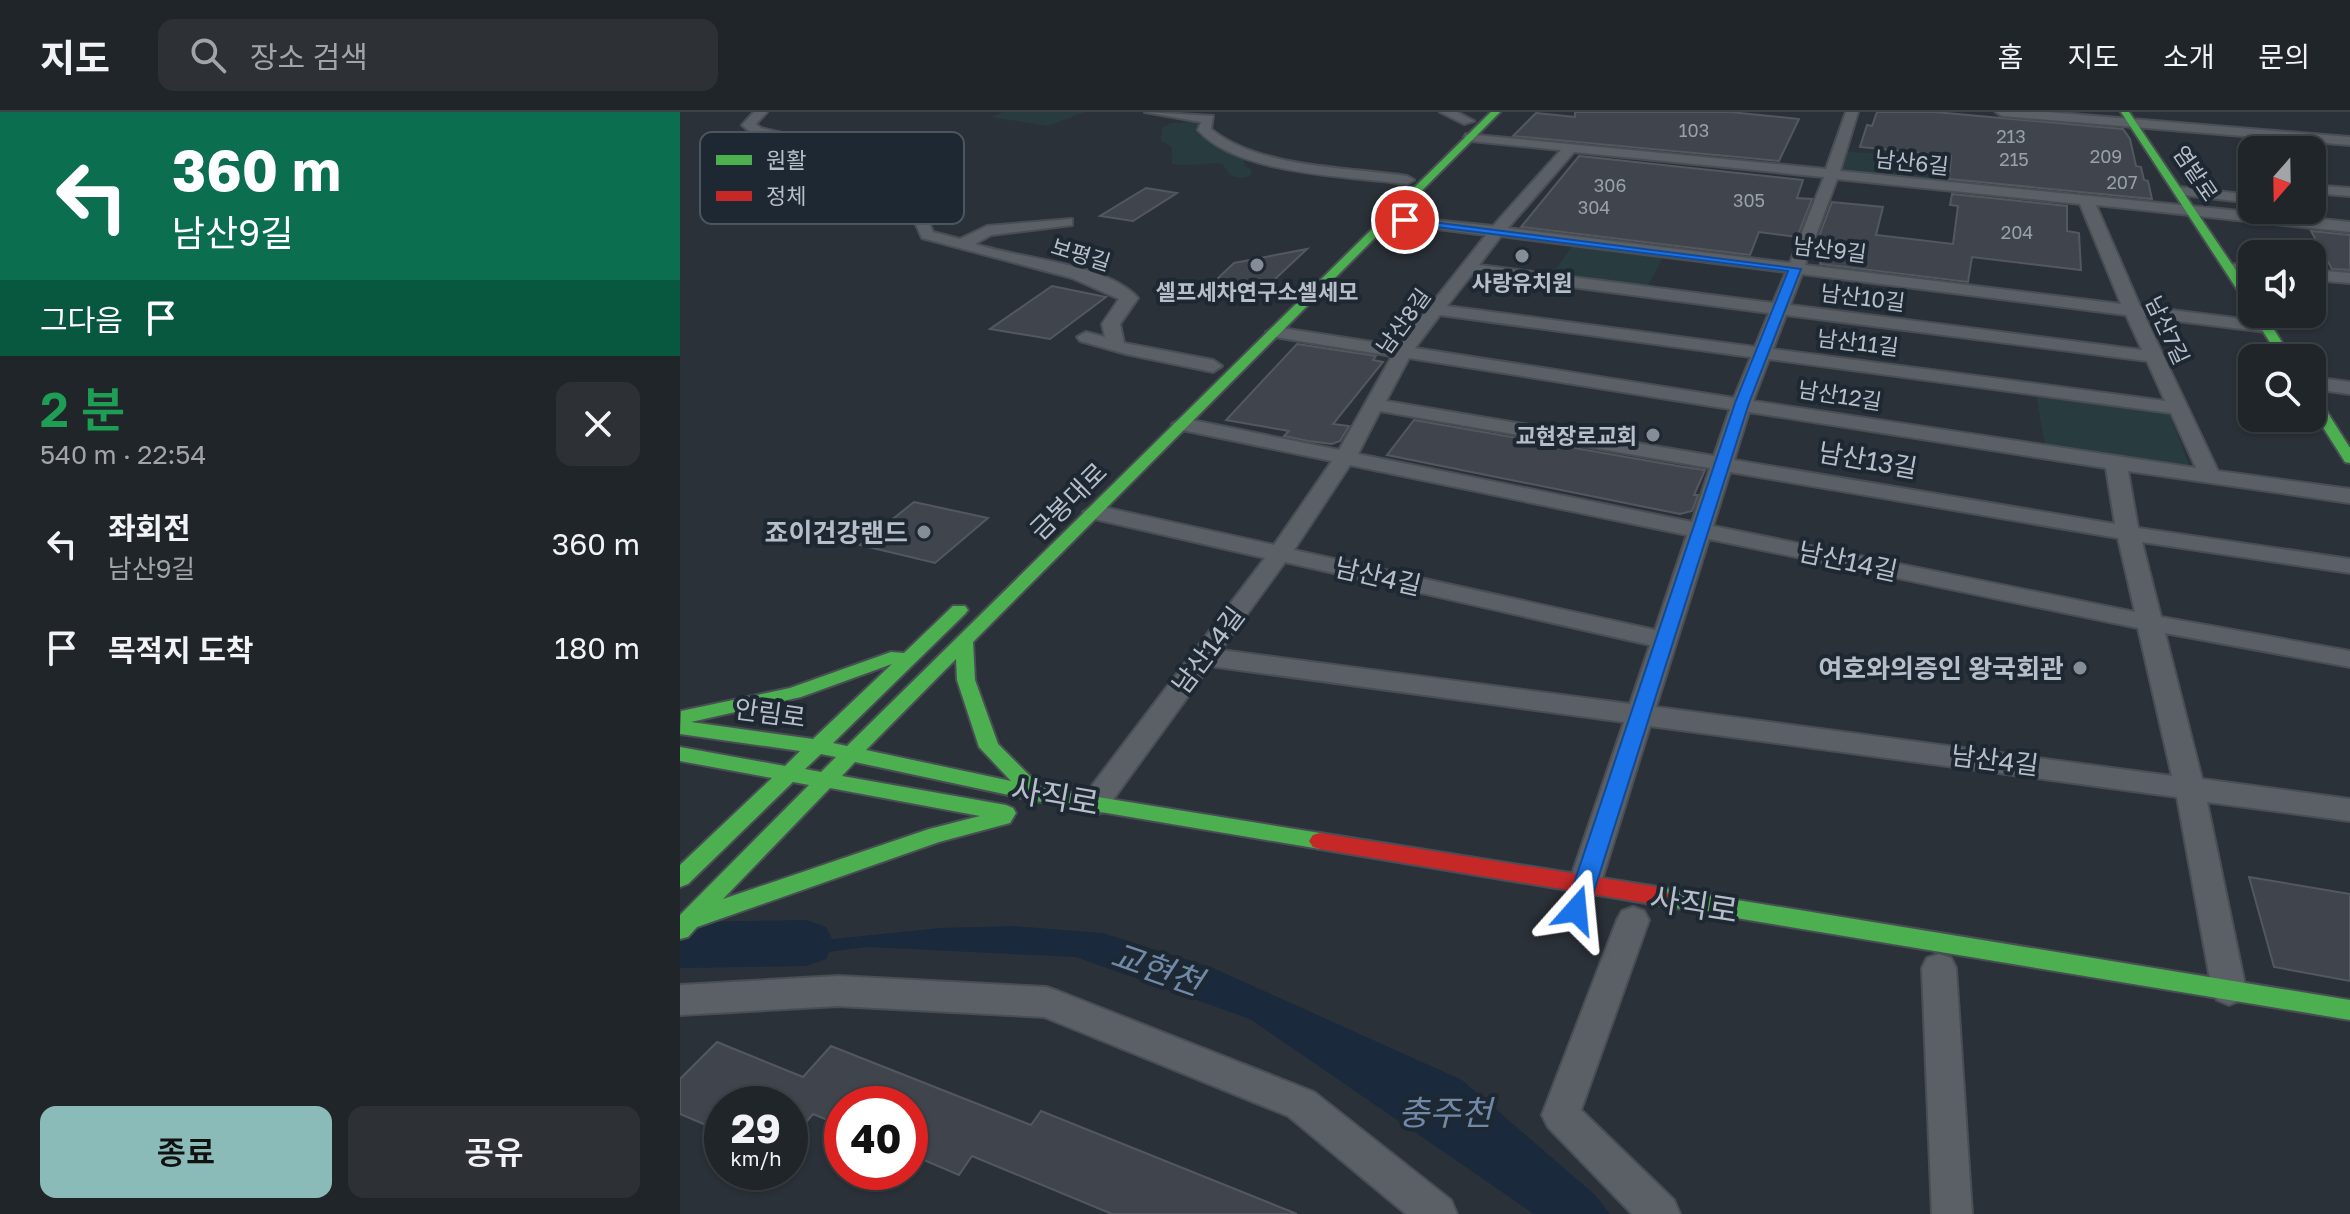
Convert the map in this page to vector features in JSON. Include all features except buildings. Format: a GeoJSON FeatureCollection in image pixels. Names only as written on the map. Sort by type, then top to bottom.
{"type":"FeatureCollection","features":[{"type":"Feature","properties":{"kind":"street","name":"보평길"},"geometry":{"type":"LineString","coordinates":[[761,112],[748,125],[761,132]]}},
{"type":"Feature","properties":{"kind":"street"},"geometry":{"type":"LineString","coordinates":[[1151,112],[1209,119],[1204,130],[1212,141],[1281,162],[1407,180]]}},
{"type":"Feature","properties":{"kind":"street","name":"남산6길"},"geometry":{"type":"LineString","coordinates":[[1446,112],[1472,123],[1570,148],[2194,212],[2238,214]]}},
{"type":"Feature","properties":{"kind":"street","name":"금봉대로"},"geometry":{"type":"LineString","coordinates":[[1193,385],[1407,180],[1472,123],[1496,112]]}},
{"type":"Feature","properties":{"kind":"street"},"geometry":{"type":"LineString","coordinates":[[1576,910],[1742,403],[1831,176],[1852,112]]}},
{"type":"Feature","properties":{"kind":"street"},"geometry":{"type":"LineString","coordinates":[[2002,112],[2130,118],[2240,132],[2350,141]]}},
{"type":"Feature","properties":{"kind":"street"},"geometry":{"type":"LineString","coordinates":[[2228,112],[2242,136]]}},
{"type":"Feature","properties":{"kind":"street","name":"염밭로"},"geometry":{"type":"LineString","coordinates":[[2130,118],[2238,279]]}},
{"type":"Feature","properties":{"kind":"street","name":"금봉대로"},"geometry":{"type":"LineString","coordinates":[[685,925],[851,754],[1389,218],[1472,123]]}},
{"type":"Feature","properties":{"kind":"street","name":"남산8길"},"geometry":{"type":"LineString","coordinates":[[1346,456],[1377,405],[1403,352],[1496,232],[1570,148]]}},
{"type":"Feature","properties":{"kind":"street"},"geometry":{"type":"LineString","coordinates":[[2326,190],[2350,192]]}},
{"type":"Feature","properties":{"kind":"street"},"geometry":{"type":"LineString","coordinates":[[2180,191],[2238,197]]}},
{"type":"Feature","properties":{"kind":"street","name":"남산7길"},"geometry":{"type":"LineString","coordinates":[[2086,200],[2176,408],[2211,478]]}},
{"type":"Feature","properties":{"kind":"street","name":"남산9길"},"geometry":{"type":"LineString","coordinates":[[1389,218],[2134,310],[2238,319]]}},
{"type":"Feature","properties":{"kind":"street","name":"보평길"},"geometry":{"type":"LineString","coordinates":[[965,243],[987,231],[1067,222]]}},
{"type":"Feature","properties":{"kind":"street","name":"남산6길"},"geometry":{"type":"LineString","coordinates":[[2326,223],[2350,227]]}},
{"type":"Feature","properties":{"kind":"street","name":"보평길"},"geometry":{"type":"LineString","coordinates":[[923,224],[927,235],[965,243],[988,253],[1071,269],[1106,282],[1129,298],[1111,324],[1116,346]]}},
{"type":"Feature","properties":{"kind":"street","name":"남산10길"},"geometry":{"type":"LineString","coordinates":[[1470,269],[2156,357]]}},
{"type":"Feature","properties":{"kind":"street"},"geometry":{"type":"LineString","coordinates":[[2232,269],[2238,269]]}},
{"type":"Feature","properties":{"kind":"street"},"geometry":{"type":"LineString","coordinates":[[2326,276],[2350,278]]}},
{"type":"Feature","properties":{"kind":"street","name":"남산11길"},"geometry":{"type":"LineString","coordinates":[[1438,310],[2176,408]]}},
{"type":"Feature","properties":{"kind":"street","name":"남산12길"},"geometry":{"type":"LineString","coordinates":[[1275,332],[2211,478],[2350,496]]}},
{"type":"Feature","properties":{"kind":"street"},"geometry":{"type":"LineString","coordinates":[[1086,337],[1213,366]]}},
{"type":"Feature","properties":{"kind":"street"},"geometry":{"type":"LineString","coordinates":[[2326,385],[2350,388]]}},
{"type":"Feature","properties":{"kind":"street","name":"남산13길"},"geometry":{"type":"LineString","coordinates":[[1377,405],[2128,533],[2350,566]]}},
{"type":"Feature","properties":{"kind":"street"},"geometry":{"type":"LineString","coordinates":[[2326,421],[2350,459]]}},
{"type":"Feature","properties":{"kind":"street","name":"남산14길"},"geometry":{"type":"LineString","coordinates":[[1182,424],[2152,623],[2350,659]]}},
{"type":"Feature","properties":{"kind":"street","name":"남산14길"},"geometry":{"type":"LineString","coordinates":[[1094,804],[1280,553],[1346,456]]}},
{"type":"Feature","properties":{"kind":"street"},"geometry":{"type":"LineString","coordinates":[[2116,463],[2128,533],[2189,785],[2229,990]]}},
{"type":"Feature","properties":{"kind":"street","name":"남산4길"},"geometry":{"type":"LineString","coordinates":[[1094,512],[1662,640]]}},
{"type":"Feature","properties":{"kind":"street"},"geometry":{"type":"LineString","coordinates":[[680,878],[978,592]]}},
{"type":"Feature","properties":{"kind":"street"},"geometry":{"type":"LineString","coordinates":[[964,641],[966,680],[989,747],[1036,794]]}},
{"type":"Feature","properties":{"kind":"street"},"geometry":{"type":"LineString","coordinates":[[680,717],[729,711],[844,680],[922,645]]}},
{"type":"Feature","properties":{"kind":"street","name":"남산4길"},"geometry":{"type":"LineString","coordinates":[[1202,656],[2189,785],[2350,810]]}},
{"type":"Feature","properties":{"kind":"street","name":"안림로"},"geometry":{"type":"LineString","coordinates":[[680,727],[816,746],[851,754]]}},
{"type":"Feature","properties":{"kind":"street","name":"안림로"},"geometry":{"type":"LineString","coordinates":[[680,754],[827,780]]}},
{"type":"Feature","properties":{"kind":"street","name":"사직로"},"geometry":{"type":"LineString","coordinates":[[851,754],[1094,804],[2350,1010]]}},
{"type":"Feature","properties":{"kind":"street","name":"사직로"},"geometry":{"type":"LineString","coordinates":[[685,925],[936,835],[1023,815],[827,780]]}},
{"type":"Feature","properties":{"kind":"street","name":"사직로"},"geometry":{"type":"LineString","coordinates":[[1634,920],[1561,1115],[1660,1214]]}},
{"type":"Feature","properties":{"kind":"street"},"geometry":{"type":"LineString","coordinates":[[1939,968],[1952,1214]]}},
{"type":"Feature","properties":{"kind":"street"},"geometry":{"type":"LineString","coordinates":[[680,1000],[838,991],[1046,1002],[1301,1104],[1437,1214]]}},
{"type":"Feature","properties":{"kind":"shaded area"},"geometry":{"type":"Polygon","coordinates":[[[1004,112],[1085,112],[1048,126],[990,117],[1004,112]]]}},
{"type":"Feature","properties":{"kind":"shaded area"},"geometry":{"type":"Polygon","coordinates":[[[1193,122],[1201,125],[1198,132],[1212,145],[1244,154],[1244,165],[1251,169],[1252,174],[1243,178],[1235,176],[1223,164],[1172,164],[1172,147],[1161,141],[1162,128],[1172,123],[1193,122]]]}},
{"type":"Feature","properties":{"kind":"shaded area"},"geometry":{"type":"Polygon","coordinates":[[[1845,151],[1932,159],[1930,182],[1840,173],[1845,151]]]}},
{"type":"Feature","properties":{"kind":"shaded area"},"geometry":{"type":"Polygon","coordinates":[[[1572,246],[1663,257],[1647,288],[1551,276],[1572,246]]]}},
{"type":"Feature","properties":{"kind":"shaded area"},"geometry":{"type":"Polygon","coordinates":[[[2036,394],[2168,411],[2190,467],[2045,446],[2036,394]]]}},
{"type":"Feature","properties":{"kind":"water","name":"충주천"},"geometry":{"type":"Polygon","coordinates":[[[1013,926],[1103,933],[1213,968],[1462,1080],[1595,1195],[1610,1214],[1534,1214],[1250,1019],[1076,957],[867,947],[704,968],[756,937],[814,941],[940,928],[1013,926]]]}},
{"type":"Feature","properties":{"kind":"waterway","name":"교현천"},"geometry":{"type":"LineString","coordinates":[[680,945],[806,943]]}},
{"type":"Feature","properties":{"kind":"traffic: fast"},"geometry":{"type":"LineString","coordinates":[[680,930],[884,720],[1496,112]]}},
{"type":"Feature","properties":{"kind":"traffic: fast"},"geometry":{"type":"LineString","coordinates":[[2125,112],[2238,282]]}},
{"type":"Feature","properties":{"kind":"traffic: fast"},"geometry":{"type":"LineString","coordinates":[[2267,328],[2277,344]]}},
{"type":"Feature","properties":{"kind":"traffic: fast"},"geometry":{"type":"LineString","coordinates":[[2326,421],[2350,459]]}},
{"type":"Feature","properties":{"kind":"traffic: fast"},"geometry":{"type":"LineString","coordinates":[[680,878],[959,610]]}},
{"type":"Feature","properties":{"kind":"traffic: fast"},"geometry":{"type":"LineString","coordinates":[[964,641],[966,680],[989,747],[1036,794]]}},
{"type":"Feature","properties":{"kind":"traffic: fast"},"geometry":{"type":"LineString","coordinates":[[688,716],[794,693],[897,656]]}},
{"type":"Feature","properties":{"kind":"traffic: fast"},"geometry":{"type":"LineString","coordinates":[[680,727],[816,746],[1036,794],[1320,841]]}},
{"type":"Feature","properties":{"kind":"traffic: fast"},"geometry":{"type":"LineString","coordinates":[[680,754],[1006,813]]}},
{"type":"Feature","properties":{"kind":"traffic: fast"},"geometry":{"type":"LineString","coordinates":[[696,918],[936,835],[1003,818]]}},
{"type":"Feature","properties":{"kind":"traffic: fast"},"geometry":{"type":"LineString","coordinates":[[1658,896],[2350,1010]]}},
{"type":"Feature","properties":{"kind":"traffic: jam"},"geometry":{"type":"LineString","coordinates":[[1320,841],[1658,896]]}},
{"type":"Feature","properties":{"kind":"place","name":"사랑유치원"},"geometry":{"type":"Point","coordinates":[1522,256]}},
{"type":"Feature","properties":{"kind":"place","name":"셀프세차연구소셀세모"},"geometry":{"type":"Point","coordinates":[1257,265]}},
{"type":"Feature","properties":{"kind":"place","name":"교현장로교회"},"geometry":{"type":"Point","coordinates":[1653,435]}},
{"type":"Feature","properties":{"kind":"place","name":"죠이건강랜드"},"geometry":{"type":"Point","coordinates":[924,532]}},
{"type":"Feature","properties":{"kind":"place","name":"여호와의증인 왕국회관"},"geometry":{"type":"Point","coordinates":[2080,668]}},
{"type":"Feature","properties":{"kind":"route"},"geometry":{"type":"LineString","coordinates":[[1405,220],[1795,269],[1742,403],[1576,910]]}}]}
